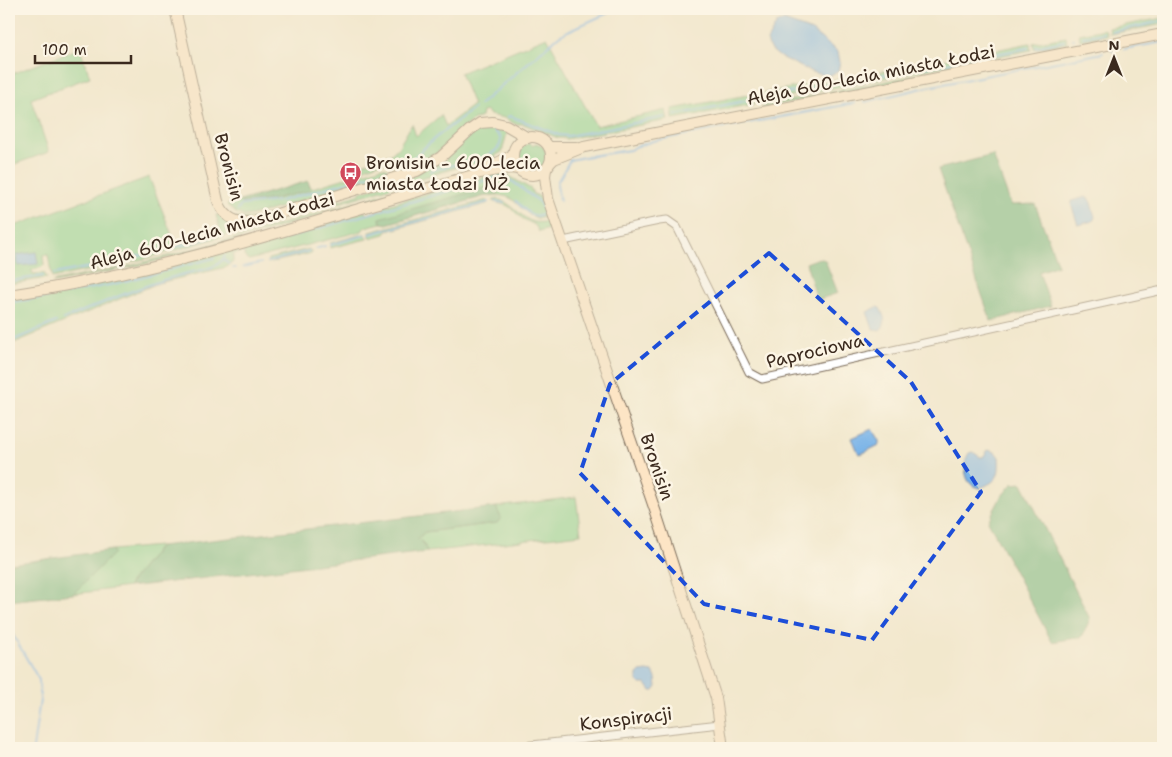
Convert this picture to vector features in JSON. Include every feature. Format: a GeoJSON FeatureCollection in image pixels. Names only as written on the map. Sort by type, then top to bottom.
{"type":"FeatureCollection","features":[{"type":"Feature","properties":{"kind":"main road","name":"Bronisin"},"geometry":{"type":"LineString","coordinates":[[175,9],[218,201],[225,214],[236,221],[254,221],[411,173],[441,157],[477,125],[490,122],[510,126],[528,138]]}},
{"type":"Feature","properties":{"kind":"main road","name":"Aleja 600-lecia miasta Łodzi"},"geometry":{"type":"LineString","coordinates":[[548,166],[554,159],[584,147],[1163,34]]}},
{"type":"Feature","properties":{"kind":"main road"},"geometry":{"type":"LineString","coordinates":[[500,124],[511,135],[515,151],[514,161],[525,174],[530,176],[540,174],[548,166],[551,158],[549,147],[538,138],[523,140],[515,151]]}},
{"type":"Feature","properties":{"kind":"main road","name":"Aleja 600-lecia miasta Łodzi"},"geometry":{"type":"LineString","coordinates":[[549,147],[584,147]]}},
{"type":"Feature","properties":{"kind":"main road","name":"Aleja 600-lecia miasta Łodzi"},"geometry":{"type":"LineString","coordinates":[[480,173],[515,151]]}},
{"type":"Feature","properties":{"kind":"main road","name":"Bronisin"},"geometry":{"type":"LineString","coordinates":[[548,166],[545,176],[548,199],[656,513],[716,698],[724,748]]}},
{"type":"Feature","properties":{"kind":"main road","name":"Aleja 600-lecia miasta Łodzi"},"geometry":{"type":"LineString","coordinates":[[9,295],[100,279],[181,260],[480,173],[518,168]]}},
{"type":"Feature","properties":{"kind":"main road","name":"Bronisin"},"geometry":{"type":"LineString","coordinates":[[530,176],[536,180],[548,199]]}},
{"type":"Feature","properties":{"kind":"street","name":"Paprociowa"},"geometry":{"type":"LineString","coordinates":[[563,241],[667,220],[677,227],[749,372],[762,379],[1163,290]]}},
{"type":"Feature","properties":{"kind":"street","name":"Konspiracji"},"geometry":{"type":"LineString","coordinates":[[505,748],[720,724]]}},
{"type":"Feature","properties":{"kind":"highlighted area"},"geometry":{"type":"Polygon","coordinates":[[[769,253],[911,382],[981,492],[872,640],[704,604],[580,473],[610,384],[769,253]]]}},
{"type":"Feature","properties":{"kind":"green space"},"geometry":{"type":"Polygon","coordinates":[[[1163,18],[1163,24],[1110,34],[1109,28],[1163,18]]]}},
{"type":"Feature","properties":{"kind":"green space"},"geometry":{"type":"Polygon","coordinates":[[[1105,29],[1107,35],[1080,40],[1079,34],[1105,29]]]}},
{"type":"Feature","properties":{"kind":"green space"},"geometry":{"type":"Polygon","coordinates":[[[547,37],[596,126],[666,110],[668,120],[566,139],[558,138],[523,124],[515,124],[504,118],[490,115],[487,111],[482,112],[481,117],[463,127],[434,155],[414,166],[398,172],[393,164],[387,162],[355,170],[350,168],[391,154],[398,148],[412,124],[416,136],[441,115],[446,126],[473,105],[460,73],[547,37]]]}},
{"type":"Feature","properties":{"kind":"green space"},"geometry":{"type":"Polygon","coordinates":[[[1066,37],[1067,43],[1034,49],[1033,43],[1066,37]]]}},
{"type":"Feature","properties":{"kind":"green space"},"geometry":{"type":"Polygon","coordinates":[[[1030,43],[1031,50],[962,63],[961,57],[1030,43]]]}},
{"type":"Feature","properties":{"kind":"green space"},"geometry":{"type":"Polygon","coordinates":[[[80,48],[90,77],[31,99],[49,152],[9,166],[9,75],[80,48]]]}},
{"type":"Feature","properties":{"kind":"green space"},"geometry":{"type":"Polygon","coordinates":[[[954,58],[956,64],[760,102],[758,94],[954,58]]]}},
{"type":"Feature","properties":{"kind":"green space"},"geometry":{"type":"Polygon","coordinates":[[[958,67],[957,70],[762,108],[761,106],[958,67]]]}},
{"type":"Feature","properties":{"kind":"green space"},"geometry":{"type":"Polygon","coordinates":[[[753,94],[754,104],[673,119],[672,109],[753,94]]]}},
{"type":"Feature","properties":{"kind":"green space"},"geometry":{"type":"Polygon","coordinates":[[[487,126],[498,127],[507,133],[502,152],[495,156],[496,158],[483,163],[458,167],[332,205],[331,203],[360,194],[360,192],[411,177],[480,128],[487,126]]]}},
{"type":"Feature","properties":{"kind":"green space"},"geometry":{"type":"Polygon","coordinates":[[[530,143],[533,146],[536,143],[543,146],[546,153],[544,164],[536,171],[532,167],[529,171],[519,161],[521,150],[530,143]]]}},
{"type":"Feature","properties":{"kind":"green space"},"geometry":{"type":"Polygon","coordinates":[[[993,155],[1011,205],[1035,204],[1058,265],[1039,272],[1051,306],[991,321],[938,169],[993,155]]]}},
{"type":"Feature","properties":{"kind":"green space"},"geometry":{"type":"Polygon","coordinates":[[[382,167],[387,168],[390,175],[252,215],[244,216],[236,213],[227,205],[240,201],[241,203],[279,198],[382,167]]]}},
{"type":"Feature","properties":{"kind":"green space"},"geometry":{"type":"Polygon","coordinates":[[[504,173],[531,189],[533,194],[539,196],[548,213],[544,217],[534,217],[510,198],[498,195],[495,186],[380,219],[381,223],[365,227],[362,231],[249,260],[245,257],[244,252],[233,254],[233,262],[227,267],[158,283],[9,345],[9,299],[48,293],[51,298],[54,297],[55,291],[365,211],[366,214],[384,209],[384,206],[468,181],[504,173]]]}},
{"type":"Feature","properties":{"kind":"green space"},"geometry":{"type":"Polygon","coordinates":[[[149,177],[176,245],[220,229],[216,215],[221,215],[224,218],[278,218],[281,220],[144,259],[52,278],[48,255],[43,255],[44,265],[32,270],[33,274],[44,273],[47,278],[9,284],[9,228],[149,177]]]}},
{"type":"Feature","properties":{"kind":"green space"},"geometry":{"type":"Polygon","coordinates":[[[308,181],[311,190],[270,200],[241,203],[240,201],[308,181]]]}},
{"type":"Feature","properties":{"kind":"green space"},"geometry":{"type":"Polygon","coordinates":[[[429,181],[422,185],[232,241],[141,265],[52,282],[133,265],[206,246],[429,181]]]}},
{"type":"Feature","properties":{"kind":"green space"},"geometry":{"type":"Polygon","coordinates":[[[495,185],[498,195],[486,196],[387,224],[381,223],[380,218],[495,185]]]}},
{"type":"Feature","properties":{"kind":"green space"},"geometry":{"type":"Polygon","coordinates":[[[494,199],[507,203],[529,220],[553,222],[555,227],[539,232],[535,225],[523,219],[511,208],[494,202],[494,199]]]}},
{"type":"Feature","properties":{"kind":"green space"},"geometry":{"type":"Polygon","coordinates":[[[487,200],[489,203],[387,231],[385,234],[370,238],[370,232],[487,200]]]}},
{"type":"Feature","properties":{"kind":"green space"},"geometry":{"type":"Polygon","coordinates":[[[365,234],[367,239],[330,248],[330,243],[365,234]]]}},
{"type":"Feature","properties":{"kind":"green space"},"geometry":{"type":"Polygon","coordinates":[[[309,249],[312,253],[268,263],[268,259],[309,249]]]}},
{"type":"Feature","properties":{"kind":"green space"},"geometry":{"type":"Polygon","coordinates":[[[819,258],[825,260],[838,293],[817,300],[806,263],[819,258]]]}},
{"type":"Feature","properties":{"kind":"green space"},"geometry":{"type":"Polygon","coordinates":[[[1022,483],[1090,619],[1082,637],[1052,642],[988,521],[1001,497],[1012,484],[1022,483]]]}},
{"type":"Feature","properties":{"kind":"green space"},"geometry":{"type":"Polygon","coordinates":[[[576,497],[581,534],[427,552],[424,544],[418,538],[425,532],[497,523],[501,518],[496,507],[576,497]]]}},
{"type":"Feature","properties":{"kind":"green space"},"geometry":{"type":"Polygon","coordinates":[[[496,507],[501,518],[497,523],[425,532],[418,538],[424,544],[427,552],[129,587],[129,584],[160,546],[496,507]]]}},
{"type":"Feature","properties":{"kind":"green space"},"geometry":{"type":"Polygon","coordinates":[[[160,546],[129,584],[129,587],[73,594],[113,553],[112,550],[160,546]]]}},
{"type":"Feature","properties":{"kind":"green space"},"geometry":{"type":"Polygon","coordinates":[[[112,550],[114,553],[73,594],[9,601],[9,564],[112,550]]]}},
{"type":"Feature","properties":{"kind":"water"},"geometry":{"type":"Polygon","coordinates":[[[784,21],[812,31],[838,52],[840,62],[838,71],[828,76],[812,72],[780,57],[770,49],[767,41],[777,23],[784,21]]]}},
{"type":"Feature","properties":{"kind":"water"},"geometry":{"type":"Polygon","coordinates":[[[1086,197],[1090,200],[1095,217],[1093,221],[1078,225],[1071,201],[1086,197]]]}},
{"type":"Feature","properties":{"kind":"water"},"geometry":{"type":"Polygon","coordinates":[[[36,252],[38,264],[18,266],[17,255],[36,252]]]}},
{"type":"Feature","properties":{"kind":"water"},"geometry":{"type":"Polygon","coordinates":[[[877,307],[880,308],[884,319],[884,325],[880,330],[873,329],[867,312],[877,307]]]}},
{"type":"Feature","properties":{"kind":"water"},"geometry":{"type":"Polygon","coordinates":[[[872,429],[879,441],[879,445],[859,454],[852,438],[872,429]]]}},
{"type":"Feature","properties":{"kind":"water"},"geometry":{"type":"Polygon","coordinates":[[[988,450],[995,452],[999,457],[999,469],[997,477],[991,483],[980,488],[972,485],[967,479],[965,470],[967,456],[973,452],[983,457],[988,450]]]}},
{"type":"Feature","properties":{"kind":"water"},"geometry":{"type":"Polygon","coordinates":[[[647,671],[653,672],[656,678],[657,687],[654,691],[651,691],[646,684],[640,684],[637,681],[637,674],[647,671]]]}},
{"type":"Feature","properties":{"kind":"waterway"},"geometry":{"type":"LineString","coordinates":[[479,105],[559,36],[617,9]]}},
{"type":"Feature","properties":{"kind":"waterway"},"geometry":{"type":"LineString","coordinates":[[1112,32],[1163,21]]}},
{"type":"Feature","properties":{"kind":"waterway"},"geometry":{"type":"LineString","coordinates":[[1083,37],[1104,33]]}},
{"type":"Feature","properties":{"kind":"waterway"},"geometry":{"type":"LineString","coordinates":[[1036,47],[1064,41]]}},
{"type":"Feature","properties":{"kind":"waterway"},"geometry":{"type":"LineString","coordinates":[[1124,49],[1163,42]]}},
{"type":"Feature","properties":{"kind":"waterway"},"geometry":{"type":"LineString","coordinates":[[964,60],[1028,48]]}},
{"type":"Feature","properties":{"kind":"waterway"},"geometry":{"type":"LineString","coordinates":[[865,102],[923,88],[1103,53]]}},
{"type":"Feature","properties":{"kind":"waterway"},"geometry":{"type":"LineString","coordinates":[[860,79],[953,62]]}},
{"type":"Feature","properties":{"kind":"waterway"},"geometry":{"type":"LineString","coordinates":[[762,98],[850,80]]}},
{"type":"Feature","properties":{"kind":"waterway"},"geometry":{"type":"LineString","coordinates":[[675,115],[750,100]]}},
{"type":"Feature","properties":{"kind":"waterway"},"geometry":{"type":"LineString","coordinates":[[560,201],[557,185],[570,160],[630,150],[653,141],[855,103]]}},
{"type":"Feature","properties":{"kind":"waterway"},"geometry":{"type":"LineString","coordinates":[[399,167],[408,163],[434,139],[474,108]]}},
{"type":"Feature","properties":{"kind":"waterway"},"geometry":{"type":"LineString","coordinates":[[508,117],[510,116],[559,135],[568,136],[665,117]]}},
{"type":"Feature","properties":{"kind":"waterway"},"geometry":{"type":"LineString","coordinates":[[430,171],[477,159],[493,152],[499,147],[501,141],[493,129]]}},
{"type":"Feature","properties":{"kind":"waterway"},"geometry":{"type":"LineString","coordinates":[[238,210],[241,205],[280,201],[387,171]]}},
{"type":"Feature","properties":{"kind":"waterway"},"geometry":{"type":"LineString","coordinates":[[247,249],[497,177],[509,180],[538,200],[545,213]]}},
{"type":"Feature","properties":{"kind":"waterway"},"geometry":{"type":"LineString","coordinates":[[495,201],[504,203]]}},
{"type":"Feature","properties":{"kind":"waterway"},"geometry":{"type":"LineString","coordinates":[[516,201],[532,215],[536,216],[544,213]]}},
{"type":"Feature","properties":{"kind":"waterway"},"geometry":{"type":"LineString","coordinates":[[370,234],[489,202]]}},
{"type":"Feature","properties":{"kind":"waterway"},"geometry":{"type":"LineString","coordinates":[[549,224],[553,226]]}},
{"type":"Feature","properties":{"kind":"waterway"},"geometry":{"type":"LineString","coordinates":[[231,233],[232,228]]}},
{"type":"Feature","properties":{"kind":"waterway"},"geometry":{"type":"LineString","coordinates":[[330,245],[365,235]]}},
{"type":"Feature","properties":{"kind":"waterway"},"geometry":{"type":"LineString","coordinates":[[54,274],[111,263],[210,238]]}},
{"type":"Feature","properties":{"kind":"waterway"},"geometry":{"type":"LineString","coordinates":[[315,249],[325,246]]}},
{"type":"Feature","properties":{"kind":"waterway"},"geometry":{"type":"LineString","coordinates":[[268,262],[309,251]]}},
{"type":"Feature","properties":{"kind":"waterway"},"geometry":{"type":"LineString","coordinates":[[64,319],[156,282],[209,268],[218,264],[225,256]]}},
{"type":"Feature","properties":{"kind":"waterway"},"geometry":{"type":"LineString","coordinates":[[57,295],[114,284],[214,258]]}},
{"type":"Feature","properties":{"kind":"waterway"},"geometry":{"type":"LineString","coordinates":[[223,259],[229,264]]}},
{"type":"Feature","properties":{"kind":"waterway"},"geometry":{"type":"LineString","coordinates":[[243,267],[261,263]]}},
{"type":"Feature","properties":{"kind":"waterway"},"geometry":{"type":"LineString","coordinates":[[10,281],[43,276]]}},
{"type":"Feature","properties":{"kind":"waterway"},"geometry":{"type":"LineString","coordinates":[[13,302],[48,297]]}},
{"type":"Feature","properties":{"kind":"waterway"},"geometry":{"type":"LineString","coordinates":[[9,342],[56,322]]}},
{"type":"Feature","properties":{"kind":"waterway"},"geometry":{"type":"LineString","coordinates":[[9,628],[39,680],[40,700],[33,748]]}},
{"type":"Feature","properties":{"kind":"place","name":"Bronisin - 600-lecia miasta Łodzi NŻ"},"geometry":{"type":"Point","coordinates":[350,192]}}]}
